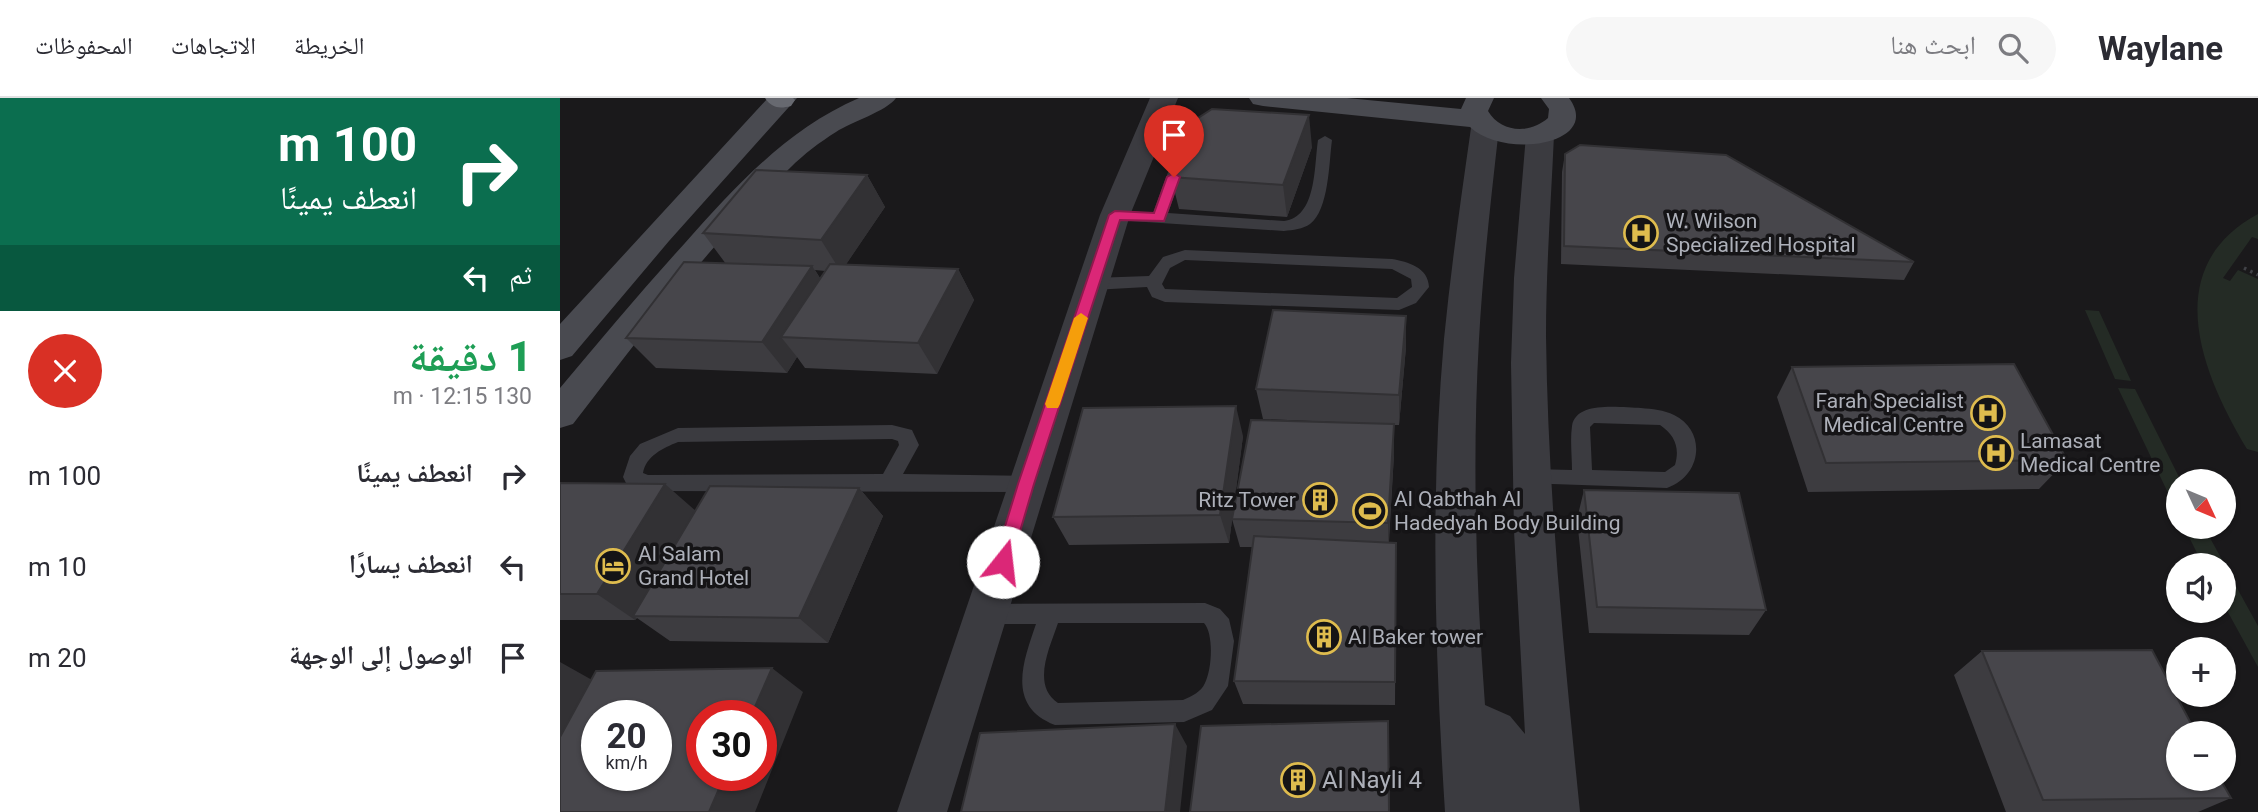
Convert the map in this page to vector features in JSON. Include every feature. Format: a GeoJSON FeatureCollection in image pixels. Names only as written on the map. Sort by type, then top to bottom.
{"type":"FeatureCollection","features":[{"type":"Feature","properties":{"kind":"main road"},"geometry":{"type":"LineString","coordinates":[[560,414],[657,295],[775,163],[827,124],[882,98]]}},
{"type":"Feature","properties":{"kind":"main road"},"geometry":{"type":"LineString","coordinates":[[1263,98],[1480,115],[1511,137],[1550,132],[1562,121],[1563,109],[1555,98]]}},
{"type":"Feature","properties":{"kind":"main road"},"geometry":{"type":"LineString","coordinates":[[560,347],[781,99]]}},
{"type":"Feature","properties":{"kind":"street"},"geometry":{"type":"LineString","coordinates":[[922,812],[1115,215],[1164,98]]}},
{"type":"Feature","properties":{"kind":"street"},"geometry":{"type":"LineString","coordinates":[[1470,812],[1462,722],[1457,502],[1467,277],[1480,115]]}},
{"type":"Feature","properties":{"kind":"street"},"geometry":{"type":"LineString","coordinates":[[1540,135],[1529,359],[1531,477],[1536,595],[1555,812]]}},
{"type":"Feature","properties":{"kind":"street"},"geometry":{"type":"LineString","coordinates":[[1462,722],[1486,727],[1506,745],[1515,769],[1520,812]]}},
{"type":"Feature","properties":{"kind":"lane"},"geometry":{"type":"LineString","coordinates":[[1115,215],[1283,226],[1299,223],[1306,219],[1312,209],[1325,140]]}},
{"type":"Feature","properties":{"kind":"lane"},"geometry":{"type":"LineString","coordinates":[[1159,218],[1181,156]]}},
{"type":"Feature","properties":{"kind":"lane"},"geometry":{"type":"LineString","coordinates":[[1193,255],[1392,264],[1406,266],[1416,272],[1422,281],[1420,291],[1412,299],[1385,304],[1165,296],[1155,290],[1155,281],[1164,263],[1193,255]]}},
{"type":"Feature","properties":{"kind":"lane"},"geometry":{"type":"LineString","coordinates":[[1093,284],[1155,281]]}},
{"type":"Feature","properties":{"kind":"lane"},"geometry":{"type":"LineString","coordinates":[[1531,477],[1582,478],[1675,478],[1681,474],[1687,463],[1681,433],[1676,426],[1661,418],[1590,416],[1582,422],[1581,427],[1582,478]]}},
{"type":"Feature","properties":{"kind":"lane"},"geometry":{"type":"LineString","coordinates":[[889,482],[909,445],[905,435],[899,432],[678,435],[651,446],[639,458],[632,473],[636,480],[647,483],[1026,484]]}},
{"type":"Feature","properties":{"kind":"lane"},"geometry":{"type":"LineString","coordinates":[[987,614],[1212,615],[1223,633],[1217,686],[1204,702],[1184,711],[1055,714],[1037,702],[1031,683],[1049,615]]}},
{"type":"Feature","properties":{"kind":"path"},"geometry":{"type":"LineString","coordinates":[[2244,268],[2258,275]]}},
{"type":"Feature","properties":{"kind":"shaded area"},"geometry":{"type":"Polygon","coordinates":[[[2258,214],[2258,239],[2252,237],[2223,278],[2230,281],[2238,270],[2258,279],[2258,452],[2247,449],[2230,420],[2204,356],[2198,324],[2199,292],[2208,263],[2227,237],[2258,214]]]}},
{"type":"Feature","properties":{"kind":"shaded area"},"geometry":{"type":"Polygon","coordinates":[[[2085,310],[2099,311],[2131,381],[2115,379],[2085,310]]]}},
{"type":"Feature","properties":{"kind":"shaded area"},"geometry":{"type":"Polygon","coordinates":[[[2118,388],[2135,389],[2175,469],[2166,469],[2166,489],[2118,388]]]}},
{"type":"Feature","properties":{"kind":"shaded area"},"geometry":{"type":"Polygon","coordinates":[[[2190,539],[2211,539],[2218,553],[2197,553],[2190,539]]]}},
{"type":"Feature","properties":{"kind":"shaded area"},"geometry":{"type":"Polygon","coordinates":[[[2236,586],[2258,626],[2258,667],[2234,623],[2236,623],[2236,586]]]}},
{"type":"Feature","properties":{"kind":"building"},"geometry":{"type":"Polygon","coordinates":[[[1212,109],[1309,115],[1283,185],[1171,177],[1195,120],[1212,109]]]}},
{"type":"Feature","properties":{"kind":"building"},"geometry":{"type":"Polygon","coordinates":[[[1580,145],[1726,155],[1914,262],[1564,246],[1565,154],[1580,145]]]}},
{"type":"Feature","properties":{"kind":"building"},"geometry":{"type":"Polygon","coordinates":[[[756,170],[867,175],[821,240],[703,233],[756,170]]]}},
{"type":"Feature","properties":{"kind":"building"},"geometry":{"type":"Polygon","coordinates":[[[684,262],[812,266],[762,342],[626,338],[684,262]]]}},
{"type":"Feature","properties":{"kind":"building"},"geometry":{"type":"Polygon","coordinates":[[[830,264],[958,269],[918,343],[781,337],[830,264]]]}},
{"type":"Feature","properties":{"kind":"building"},"geometry":{"type":"Polygon","coordinates":[[[1273,310],[1406,316],[1399,395],[1256,389],[1273,310]]]}},
{"type":"Feature","properties":{"kind":"building"},"geometry":{"type":"Polygon","coordinates":[[[2014,364],[2067,460],[1826,463],[1792,367],[2014,364]]]}},
{"type":"Feature","properties":{"kind":"building"},"geometry":{"type":"Polygon","coordinates":[[[1236,406],[1220,515],[1053,517],[1083,408],[1236,406]]]}},
{"type":"Feature","properties":{"kind":"building","name":"Ritz Tower"},"geometry":{"type":"Polygon","coordinates":[[[1251,420],[1394,424],[1388,523],[1232,519],[1251,420]]]}},
{"type":"Feature","properties":{"kind":"building"},"geometry":{"type":"Polygon","coordinates":[[[560,483],[665,484],[597,594],[560,594],[560,483]]]}},
{"type":"Feature","properties":{"kind":"building"},"geometry":{"type":"Polygon","coordinates":[[[710,486],[859,488],[799,618],[633,616],[710,486]]]}},
{"type":"Feature","properties":{"kind":"building"},"geometry":{"type":"Polygon","coordinates":[[[1584,490],[1739,493],[1766,610],[1597,607],[1584,490]]]}},
{"type":"Feature","properties":{"kind":"building","name":"Al Baker tower"},"geometry":{"type":"Polygon","coordinates":[[[1254,536],[1396,543],[1395,682],[1234,681],[1254,536]]]}},
{"type":"Feature","properties":{"kind":"building"},"geometry":{"type":"Polygon","coordinates":[[[2152,650],[2166,676],[2166,707],[2182,707],[2190,721],[2166,721],[2166,791],[2227,791],[2231,798],[2043,800],[1982,651],[2152,650]]]}},
{"type":"Feature","properties":{"kind":"building"},"geometry":{"type":"Polygon","coordinates":[[[772,668],[758,700],[686,700],[686,791],[718,791],[709,812],[560,812],[560,737],[596,671],[772,668]]]}},
{"type":"Feature","properties":{"kind":"building","name":"Al Nayli 4"},"geometry":{"type":"Polygon","coordinates":[[[1388,721],[1389,812],[1190,812],[1201,726],[1388,721]]]}},
{"type":"Feature","properties":{"kind":"building"},"geometry":{"type":"Polygon","coordinates":[[[1175,724],[1165,812],[961,812],[980,733],[1175,724]]]}},
{"type":"Feature","properties":{"kind":"slow traffic"},"geometry":{"type":"LineString","coordinates":[[1053,404],[1081,318]]}},
{"type":"Feature","properties":{"kind":"place","name":"W. Wilson Specialized Hospital"},"geometry":{"type":"Point","coordinates":[1641,233]}},
{"type":"Feature","properties":{"kind":"place","name":"Farah Specialist Medical Centre"},"geometry":{"type":"Point","coordinates":[1988,413]}},
{"type":"Feature","properties":{"kind":"place","name":"Lamasat Medical Centre"},"geometry":{"type":"Point","coordinates":[1996,453]}},
{"type":"Feature","properties":{"kind":"place","name":"Ritz Tower"},"geometry":{"type":"Point","coordinates":[1320,500]}},
{"type":"Feature","properties":{"kind":"place","name":"Al Qabthah Al Hadedyah Body Building"},"geometry":{"type":"Point","coordinates":[1370,511]}},
{"type":"Feature","properties":{"kind":"place","name":"Al Salam Grand Hotel"},"geometry":{"type":"Point","coordinates":[613,566]}},
{"type":"Feature","properties":{"kind":"place","name":"Al Baker tower"},"geometry":{"type":"Point","coordinates":[1324,637]}},
{"type":"Feature","properties":{"kind":"place","name":"Al Nayli 4"},"geometry":{"type":"Point","coordinates":[1298,780]}},
{"type":"Feature","properties":{"kind":"route"},"geometry":{"type":"LineString","coordinates":[[1003,562],[1115,215],[1159,218],[1174,177]]}}]}
